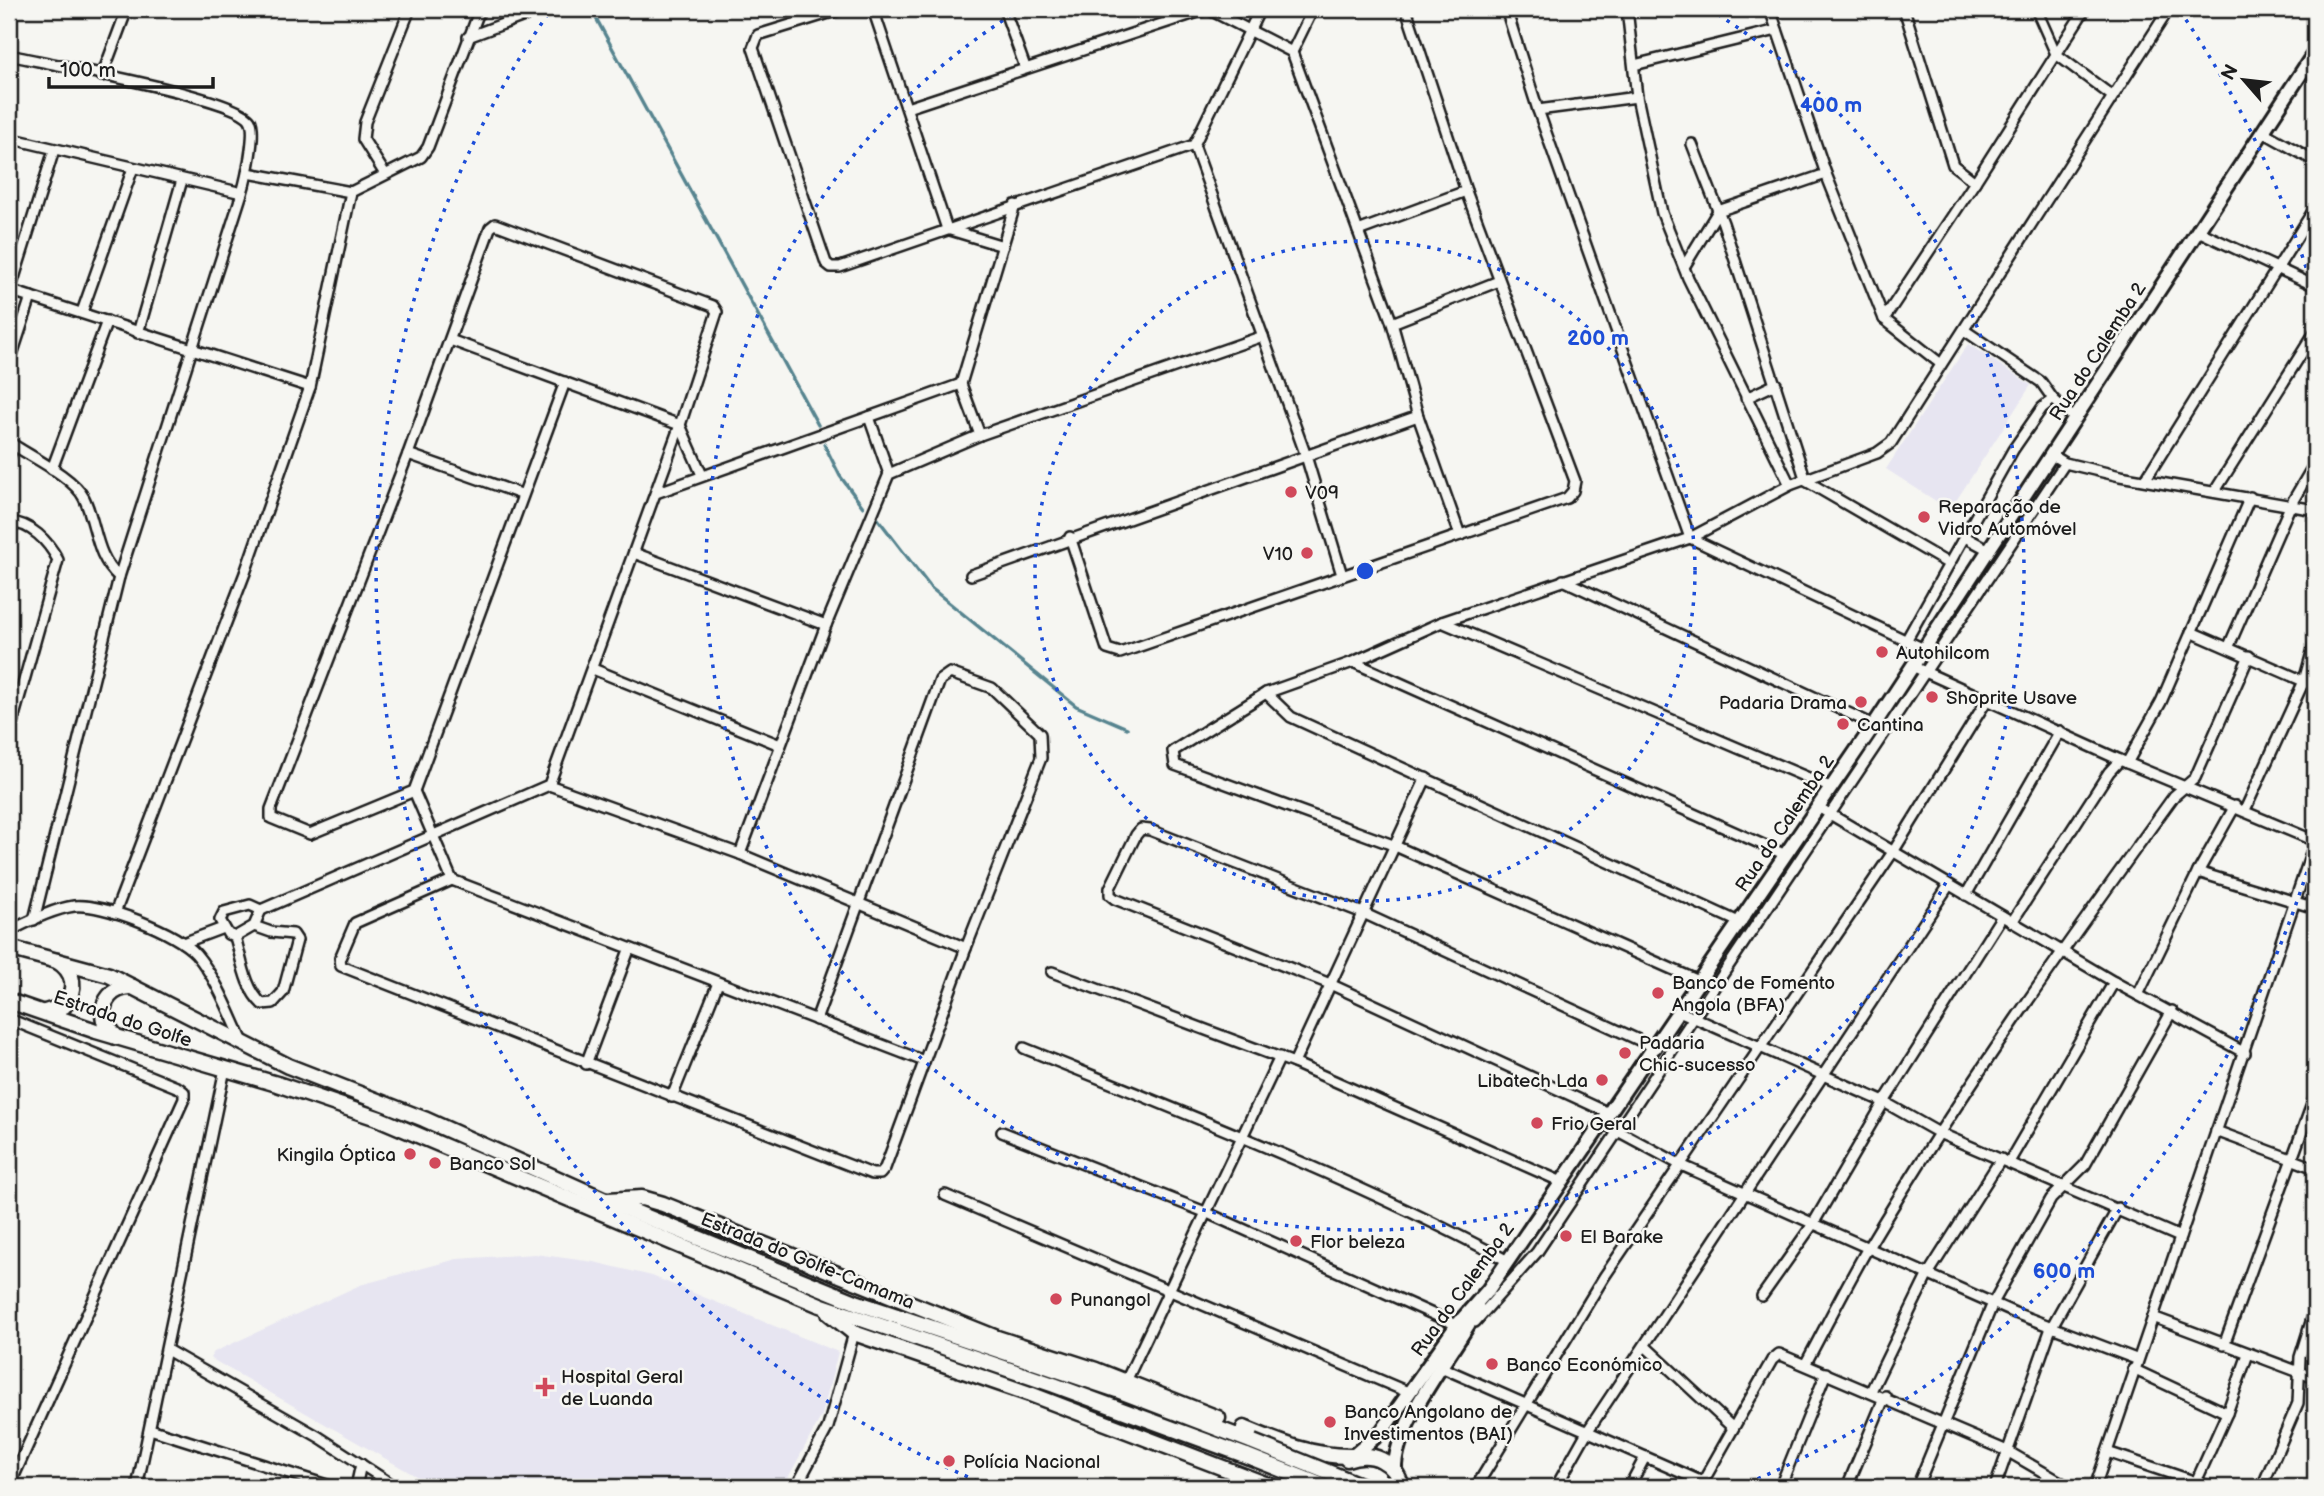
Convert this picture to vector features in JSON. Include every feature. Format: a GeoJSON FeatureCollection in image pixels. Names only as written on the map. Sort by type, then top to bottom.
{"type":"FeatureCollection","features":[{"type":"Feature","properties":{"kind":"highway","name":"Estrada do Golfe"},"geometry":{"type":"LineString","coordinates":[[9,948],[109,975],[239,1043]]}},
{"type":"Feature","properties":{"kind":"highway"},"geometry":{"type":"LineString","coordinates":[[43,1012],[64,1006],[72,991],[68,970],[55,960]]}},
{"type":"Feature","properties":{"kind":"highway"},"geometry":{"type":"LineString","coordinates":[[118,1038],[105,1026],[105,1004],[116,990],[138,988]]}},
{"type":"Feature","properties":{"kind":"highway","name":"Estrada do Golfe"},"geometry":{"type":"LineString","coordinates":[[9,1000],[118,1038],[225,1069]]}},
{"type":"Feature","properties":{"kind":"highway","name":"Estrada do Golfe-Camama"},"geometry":{"type":"LineString","coordinates":[[239,1043],[288,1066],[424,1119],[605,1200],[858,1303],[1117,1390],[1250,1449],[1326,1487]]}},
{"type":"Feature","properties":{"kind":"highway","name":"Estrada do Golfe-Camama"},"geometry":{"type":"LineString","coordinates":[[225,1069],[341,1105],[453,1147],[820,1305],[1365,1487]]}},
{"type":"Feature","properties":{"kind":"highway"},"geometry":{"type":"LineString","coordinates":[[605,1200],[642,1198],[663,1204],[997,1338],[1126,1381],[1293,1448],[1330,1457],[1375,1457],[1417,1487]]}},
{"type":"Feature","properties":{"kind":"highway"},"geometry":{"type":"LineString","coordinates":[[820,1305],[853,1338],[1030,1394],[1273,1487]]}},
{"type":"Feature","properties":{"kind":"highway"},"geometry":{"type":"LineString","coordinates":[[1331,1472],[1353,1457]]}},
{"type":"Feature","properties":{"kind":"highway"},"geometry":{"type":"LineString","coordinates":[[1395,1470],[1402,1487]]}},
{"type":"Feature","properties":{"kind":"main road","name":"Rua do Calemba 2"},"geometry":{"type":"LineString","coordinates":[[1353,1457],[1382,1432],[1462,1328],[1681,1012],[1874,725],[2315,52]]}},
{"type":"Feature","properties":{"kind":"main road"},"geometry":{"type":"LineString","coordinates":[[1395,1470],[1396,1451],[1410,1418],[1443,1368],[1462,1328]]}},
{"type":"Feature","properties":{"kind":"street"},"geometry":{"type":"LineString","coordinates":[[102,76],[127,9]]}},
{"type":"Feature","properties":{"kind":"street"},"geometry":{"type":"LineString","coordinates":[[385,174],[363,139],[365,122],[410,9]]}},
{"type":"Feature","properties":{"kind":"street"},"geometry":{"type":"LineString","coordinates":[[248,173],[351,192],[421,157],[428,146],[480,9]]}},
{"type":"Feature","properties":{"kind":"street"},"geometry":{"type":"LineString","coordinates":[[468,37],[543,9]]}},
{"type":"Feature","properties":{"kind":"street"},"geometry":{"type":"LineString","coordinates":[[842,9],[758,36],[753,48],[826,262],[831,267],[840,267],[1194,145]]}},
{"type":"Feature","properties":{"kind":"street"},"geometry":{"type":"LineString","coordinates":[[873,9],[947,229]]}},
{"type":"Feature","properties":{"kind":"street"},"geometry":{"type":"LineString","coordinates":[[1004,9],[1024,67]]}},
{"type":"Feature","properties":{"kind":"street"},"geometry":{"type":"LineString","coordinates":[[907,108],[1024,67],[1208,9],[1292,52],[1392,323],[1418,416],[1460,535]]}},
{"type":"Feature","properties":{"kind":"street"},"geometry":{"type":"LineString","coordinates":[[1260,9],[1194,145],[1306,456],[1342,575]]}},
{"type":"Feature","properties":{"kind":"street"},"geometry":{"type":"LineString","coordinates":[[1292,52],[1313,9]]}},
{"type":"Feature","properties":{"kind":"street"},"geometry":{"type":"LineString","coordinates":[[1070,537],[1107,649],[1112,653],[1120,653],[1567,498],[1575,481],[1466,191],[1406,9]]}},
{"type":"Feature","properties":{"kind":"street"},"geometry":{"type":"LineString","coordinates":[[1506,9],[1538,110],[1690,538],[1924,649]]}},
{"type":"Feature","properties":{"kind":"street"},"geometry":{"type":"LineString","coordinates":[[1627,9],[1637,97],[1662,213],[1684,267],[1790,485]]}},
{"type":"Feature","properties":{"kind":"street"},"geometry":{"type":"LineString","coordinates":[[1770,9],[1826,174],[1884,319],[1941,364]]}},
{"type":"Feature","properties":{"kind":"street"},"geometry":{"type":"LineString","coordinates":[[1904,9],[1953,165],[1975,182]]}},
{"type":"Feature","properties":{"kind":"street"},"geometry":{"type":"LineString","coordinates":[[2036,9],[2056,54],[2112,96]]}},
{"type":"Feature","properties":{"kind":"street"},"geometry":{"type":"LineString","coordinates":[[1884,319],[2085,9]]}},
{"type":"Feature","properties":{"kind":"street"},"geometry":{"type":"LineString","coordinates":[[1701,982],[1393,845],[1175,765],[1172,751],[1266,693],[1353,662],[1442,622],[1690,538],[1790,485],[1877,453],[1891,443],[2169,9]]}},
{"type":"Feature","properties":{"kind":"street"},"geometry":{"type":"LineString","coordinates":[[1634,65],[1777,30]]}},
{"type":"Feature","properties":{"kind":"street"},"geometry":{"type":"LineString","coordinates":[[9,55],[219,103],[245,115],[252,125],[248,173],[243,193],[119,577],[34,920]]}},
{"type":"Feature","properties":{"kind":"street"},"geometry":{"type":"LineString","coordinates":[[1538,110],[1637,97]]}},
{"type":"Feature","properties":{"kind":"street"},"geometry":{"type":"LineString","coordinates":[[2263,132],[2315,161]]}},
{"type":"Feature","properties":{"kind":"street"},"geometry":{"type":"LineString","coordinates":[[9,138],[243,193]]}},
{"type":"Feature","properties":{"kind":"street"},"geometry":{"type":"LineString","coordinates":[[1692,144],[1718,211],[1806,481],[1949,564]]}},
{"type":"Feature","properties":{"kind":"street"},"geometry":{"type":"LineString","coordinates":[[54,150],[9,291],[82,312],[138,333],[310,387]]}},
{"type":"Feature","properties":{"kind":"street"},"geometry":{"type":"LineString","coordinates":[[82,312],[133,168]]}},
{"type":"Feature","properties":{"kind":"street"},"geometry":{"type":"LineString","coordinates":[[1684,267],[1718,211],[1826,174]]}},
{"type":"Feature","properties":{"kind":"street"},"geometry":{"type":"LineString","coordinates":[[138,333],[182,180]]}},
{"type":"Feature","properties":{"kind":"street"},"geometry":{"type":"LineString","coordinates":[[1358,231],[1466,191]]}},
{"type":"Feature","properties":{"kind":"street"},"geometry":{"type":"LineString","coordinates":[[115,914],[246,573],[310,387],[351,192]]}},
{"type":"Feature","properties":{"kind":"street"},"geometry":{"type":"LineString","coordinates":[[980,435],[961,384],[1015,205]]}},
{"type":"Feature","properties":{"kind":"street"},"geometry":{"type":"LineString","coordinates":[[2145,480],[2279,270],[2315,208]]}},
{"type":"Feature","properties":{"kind":"street"},"geometry":{"type":"LineString","coordinates":[[414,791],[310,834],[271,818],[271,809],[408,454],[490,228],[502,224],[713,306],[717,312],[656,493],[549,785]]}},
{"type":"Feature","properties":{"kind":"street"},"geometry":{"type":"LineString","coordinates":[[947,229],[1003,246]]}},
{"type":"Feature","properties":{"kind":"street"},"geometry":{"type":"LineString","coordinates":[[2198,231],[2315,286]]}},
{"type":"Feature","properties":{"kind":"street"},"geometry":{"type":"LineString","coordinates":[[1392,323],[1499,281]]}},
{"type":"Feature","properties":{"kind":"street"},"geometry":{"type":"LineString","coordinates":[[9,364],[31,297]]}},
{"type":"Feature","properties":{"kind":"street"},"geometry":{"type":"LineString","coordinates":[[52,469],[107,321]]}},
{"type":"Feature","properties":{"kind":"street"},"geometry":{"type":"LineString","coordinates":[[1964,330],[2041,382],[2053,399],[2075,419]]}},
{"type":"Feature","properties":{"kind":"street"},"geometry":{"type":"LineString","coordinates":[[2214,491],[2315,332]]}},
{"type":"Feature","properties":{"kind":"street"},"geometry":{"type":"LineString","coordinates":[[740,855],[826,625],[889,474],[980,435],[1263,336]]}},
{"type":"Feature","properties":{"kind":"street"},"geometry":{"type":"LineString","coordinates":[[450,340],[680,425],[702,475]]}},
{"type":"Feature","properties":{"kind":"street"},"geometry":{"type":"LineString","coordinates":[[565,382],[521,494],[414,791],[452,880],[924,1061]]}},
{"type":"Feature","properties":{"kind":"street"},"geometry":{"type":"LineString","coordinates":[[656,493],[961,384]]}},
{"type":"Feature","properties":{"kind":"street"},"geometry":{"type":"LineString","coordinates":[[1746,398],[1776,384]]}},
{"type":"Feature","properties":{"kind":"street"},"geometry":{"type":"LineString","coordinates":[[1907,639],[2014,450],[2042,408],[2053,399]]}},
{"type":"Feature","properties":{"kind":"street"},"geometry":{"type":"LineString","coordinates":[[971,575],[1070,537],[1418,416]]}},
{"type":"Feature","properties":{"kind":"street"},"geometry":{"type":"LineString","coordinates":[[869,417],[889,474]]}},
{"type":"Feature","properties":{"kind":"street"},"geometry":{"type":"LineString","coordinates":[[9,457],[11,444],[52,469],[83,496],[105,561],[119,577]]}},
{"type":"Feature","properties":{"kind":"street"},"geometry":{"type":"LineString","coordinates":[[408,454],[521,494]]}},
{"type":"Feature","properties":{"kind":"street"},"geometry":{"type":"LineString","coordinates":[[2052,455],[2065,463],[2145,480],[2315,510]]}},
{"type":"Feature","properties":{"kind":"street"},"geometry":{"type":"LineString","coordinates":[[1002,1132],[1205,1212],[1462,1328],[1537,1252],[1832,815],[2065,463]]}},
{"type":"Feature","properties":{"kind":"street"},"geometry":{"type":"LineString","coordinates":[[2229,646],[2291,504],[2315,463]]}},
{"type":"Feature","properties":{"kind":"street"},"geometry":{"type":"LineString","coordinates":[[2012,922],[2109,772],[2124,761],[2161,702],[2250,497]]}},
{"type":"Feature","properties":{"kind":"street"},"geometry":{"type":"LineString","coordinates":[[9,522],[30,527],[53,550],[58,561],[9,734]]}},
{"type":"Feature","properties":{"kind":"street"},"geometry":{"type":"LineString","coordinates":[[1965,537],[1989,550]]}},
{"type":"Feature","properties":{"kind":"street"},"geometry":{"type":"LineString","coordinates":[[634,553],[826,625]]}},
{"type":"Feature","properties":{"kind":"street"},"geometry":{"type":"LineString","coordinates":[[1563,580],[1874,725]]}},
{"type":"Feature","properties":{"kind":"street"},"geometry":{"type":"LineString","coordinates":[[1442,622],[1832,788]]}},
{"type":"Feature","properties":{"kind":"street"},"geometry":{"type":"LineString","coordinates":[[2191,632],[2229,646],[2315,686]]}},
{"type":"Feature","properties":{"kind":"street"},"geometry":{"type":"LineString","coordinates":[[2138,995],[2198,872],[2240,808],[2304,681],[2315,642]]}},
{"type":"Feature","properties":{"kind":"street"},"geometry":{"type":"LineString","coordinates":[[1806,1363],[1868,1248],[1939,1133],[2062,951],[2183,787],[2195,778],[2249,656]]}},
{"type":"Feature","properties":{"kind":"street"},"geometry":{"type":"LineString","coordinates":[[1353,662],[1786,855]]}},
{"type":"Feature","properties":{"kind":"street"},"geometry":{"type":"LineString","coordinates":[[1912,666],[2183,787],[2240,808],[2315,841],[2095,1487]]}},
{"type":"Feature","properties":{"kind":"street"},"geometry":{"type":"LineString","coordinates":[[593,669],[780,746]]}},
{"type":"Feature","properties":{"kind":"street"},"geometry":{"type":"LineString","coordinates":[[452,880],[355,923],[340,958],[341,967],[872,1174],[880,1174],[1042,747],[1040,734],[992,688],[950,673],[940,681],[816,1020]]}},
{"type":"Feature","properties":{"kind":"street"},"geometry":{"type":"LineString","coordinates":[[1266,693],[1291,717],[1741,923]]}},
{"type":"Feature","properties":{"kind":"street"},"geometry":{"type":"LineString","coordinates":[[1476,1487],[1604,1277],[1893,852],[1987,699]]}},
{"type":"Feature","properties":{"kind":"street"},"geometry":{"type":"LineString","coordinates":[[1966,895],[2060,731]]}},
{"type":"Feature","properties":{"kind":"street"},"geometry":{"type":"LineString","coordinates":[[1294,1063],[1426,778]]}},
{"type":"Feature","properties":{"kind":"street"},"geometry":{"type":"LineString","coordinates":[[234,937],[254,926],[261,910],[549,785],[740,855],[966,948]]}},
{"type":"Feature","properties":{"kind":"street"},"geometry":{"type":"LineString","coordinates":[[1818,807],[2114,982],[2245,1053]]}},
{"type":"Feature","properties":{"kind":"street"},"geometry":{"type":"LineString","coordinates":[[1656,1048],[1363,913],[1150,830],[1141,829],[1136,835],[1110,888],[1110,895],[1115,899],[1331,984],[1606,1118],[1617,1130],[1681,1165],[2135,1364],[2227,1413]]}},
{"type":"Feature","properties":{"kind":"street"},"geometry":{"type":"LineString","coordinates":[[2198,872],[2315,908]]}},
{"type":"Feature","properties":{"kind":"street"},"geometry":{"type":"LineString","coordinates":[[1556,1487],[1587,1432],[1949,885]]}},
{"type":"Feature","properties":{"kind":"street"},"geometry":{"type":"LineString","coordinates":[[254,926],[271,932],[293,934],[297,940],[283,992],[273,1003],[262,1004],[255,997],[234,937],[223,928],[220,920],[225,912],[250,905],[261,910]]}},
{"type":"Feature","properties":{"kind":"street"},"geometry":{"type":"LineString","coordinates":[[9,932],[70,906],[99,908],[183,943],[206,968],[239,1043]]}},
{"type":"Feature","properties":{"kind":"street"},"geometry":{"type":"LineString","coordinates":[[1762,1296],[1813,1224],[1884,1102],[2002,916]]}},
{"type":"Feature","properties":{"kind":"street"},"geometry":{"type":"LineString","coordinates":[[183,943],[223,928]]}},
{"type":"Feature","properties":{"kind":"street"},"geometry":{"type":"LineString","coordinates":[[586,1064],[629,950]]}},
{"type":"Feature","properties":{"kind":"street"},"geometry":{"type":"LineString","coordinates":[[1052,972],[1280,1057],[1562,1182]]}},
{"type":"Feature","properties":{"kind":"street"},"geometry":{"type":"LineString","coordinates":[[1871,1391],[1928,1274],[2005,1161],[2114,982]]}},
{"type":"Feature","properties":{"kind":"street"},"geometry":{"type":"LineString","coordinates":[[672,1097],[718,983]]}},
{"type":"Feature","properties":{"kind":"street"},"geometry":{"type":"LineString","coordinates":[[1681,1012],[1884,1102],[1939,1133],[2180,1237]]}},
{"type":"Feature","properties":{"kind":"street"},"geometry":{"type":"LineString","coordinates":[[1917,1487],[1993,1303],[2051,1199],[2085,1165],[2172,1012]]}},
{"type":"Feature","properties":{"kind":"street"},"geometry":{"type":"LineString","coordinates":[[9,1019],[184,1092],[184,1099],[9,1487]]}},
{"type":"Feature","properties":{"kind":"street"},"geometry":{"type":"LineString","coordinates":[[1024,1048],[1242,1136],[1433,1222],[1508,1261]]}},
{"type":"Feature","properties":{"kind":"street"},"geometry":{"type":"LineString","coordinates":[[1126,1381],[1280,1057]]}},
{"type":"Feature","properties":{"kind":"street"},"geometry":{"type":"LineString","coordinates":[[137,1487],[225,1069]]}},
{"type":"Feature","properties":{"kind":"street"},"geometry":{"type":"LineString","coordinates":[[2224,1345],[2294,1161],[2315,1096]]}},
{"type":"Feature","properties":{"kind":"street"},"geometry":{"type":"LineString","coordinates":[[2216,1132],[2315,1168]]}},
{"type":"Feature","properties":{"kind":"street"},"geometry":{"type":"LineString","coordinates":[[945,1195],[1410,1393]]}},
{"type":"Feature","properties":{"kind":"street"},"geometry":{"type":"LineString","coordinates":[[1995,1487],[2051,1328],[2118,1208]]}},
{"type":"Feature","properties":{"kind":"street"},"geometry":{"type":"LineString","coordinates":[[2262,1487],[2298,1403],[2300,1357],[2315,1310]]}},
{"type":"Feature","properties":{"kind":"street"},"geometry":{"type":"LineString","coordinates":[[2153,1317],[2315,1378]]}},
{"type":"Feature","properties":{"kind":"street"},"geometry":{"type":"LineString","coordinates":[[796,1487],[828,1427],[853,1338]]}},
{"type":"Feature","properties":{"kind":"street"},"geometry":{"type":"LineString","coordinates":[[1645,1346],[1733,1428]]}},
{"type":"Feature","properties":{"kind":"street"},"geometry":{"type":"LineString","coordinates":[[167,1350],[396,1487]]}},
{"type":"Feature","properties":{"kind":"street"},"geometry":{"type":"LineString","coordinates":[[1701,1485],[1772,1360],[1779,1353],[1945,1422],[2007,1451],[2069,1487]]}},
{"type":"Feature","properties":{"kind":"street"},"geometry":{"type":"LineString","coordinates":[[2196,1482],[2227,1413],[2248,1354]]}},
{"type":"Feature","properties":{"kind":"street"},"geometry":{"type":"LineString","coordinates":[[1443,1368],[1526,1407],[1645,1457],[1701,1485],[1714,1487]]}},
{"type":"Feature","properties":{"kind":"street"},"geometry":{"type":"LineString","coordinates":[[1780,1487],[1826,1373]]}},
{"type":"Feature","properties":{"kind":"street"},"geometry":{"type":"LineString","coordinates":[[1847,1487],[1885,1396]]}},
{"type":"Feature","properties":{"kind":"street"},"geometry":{"type":"LineString","coordinates":[[150,1429],[332,1487]]}},
{"type":"Feature","properties":{"kind":"street"},"geometry":{"type":"LineString","coordinates":[[2108,1452],[2211,1487]]}},
{"type":"Feature","properties":{"kind":"street"},"geometry":{"type":"LineString","coordinates":[[1629,1487],[1645,1457]]}},
{"type":"Feature","properties":{"kind":"street"},"geometry":{"type":"LineString","coordinates":[[356,1487],[361,1464]]}},
{"type":"Feature","properties":{"kind":"street"},"geometry":{"type":"LineString","coordinates":[[2175,1487],[2178,1476]]}},
{"type":"Feature","properties":{"kind":"shaded area"},"geometry":{"type":"Polygon","coordinates":[[[1968,344],[2031,385],[1950,510],[1886,469],[1968,344]]]}},
{"type":"Feature","properties":{"kind":"shaded area","name":"Hospital Geral de Luanda"},"geometry":{"type":"Polygon","coordinates":[[[535,1254],[594,1262],[652,1276],[838,1352],[822,1415],[783,1487],[435,1487],[210,1358],[214,1352],[360,1285],[457,1259],[535,1254]]]}},
{"type":"Feature","properties":{"kind":"waterway"},"geometry":{"type":"LineString","coordinates":[[591,9],[818,425]]}},
{"type":"Feature","properties":{"kind":"waterway"},"geometry":{"type":"LineString","coordinates":[[824,444],[840,476],[863,507]]}},
{"type":"Feature","properties":{"kind":"waterway"},"geometry":{"type":"LineString","coordinates":[[878,519],[931,588],[1076,706],[1127,728]]}},
{"type":"Feature","properties":{"kind":"place","name":"V09"},"geometry":{"type":"Point","coordinates":[1291,492]}},
{"type":"Feature","properties":{"kind":"place","name":"Reparação de Vidro Automóvel"},"geometry":{"type":"Point","coordinates":[1924,517]}},
{"type":"Feature","properties":{"kind":"place","name":"V10"},"geometry":{"type":"Point","coordinates":[1307,553]}},
{"type":"Feature","properties":{"kind":"place","name":"Autohilcom"},"geometry":{"type":"Point","coordinates":[1882,652]}},
{"type":"Feature","properties":{"kind":"place","name":"Shoprite Usave"},"geometry":{"type":"Point","coordinates":[1932,697]}},
{"type":"Feature","properties":{"kind":"place","name":"Padaria Drama"},"geometry":{"type":"Point","coordinates":[1861,702]}},
{"type":"Feature","properties":{"kind":"place","name":"Cantina"},"geometry":{"type":"Point","coordinates":[1843,724]}},
{"type":"Feature","properties":{"kind":"place","name":"Banco de Fomento Angola (BFA)"},"geometry":{"type":"Point","coordinates":[1658,993]}},
{"type":"Feature","properties":{"kind":"place","name":"Padaria Chic-sucesso"},"geometry":{"type":"Point","coordinates":[1625,1053]}},
{"type":"Feature","properties":{"kind":"place","name":"Libatech Lda"},"geometry":{"type":"Point","coordinates":[1602,1080]}},
{"type":"Feature","properties":{"kind":"place","name":"Frio Geral"},"geometry":{"type":"Point","coordinates":[1537,1123]}},
{"type":"Feature","properties":{"kind":"place","name":"Kingila Óptica"},"geometry":{"type":"Point","coordinates":[410,1154]}},
{"type":"Feature","properties":{"kind":"place","name":"Banco Sol"},"geometry":{"type":"Point","coordinates":[435,1163]}},
{"type":"Feature","properties":{"kind":"place","name":"El Barake"},"geometry":{"type":"Point","coordinates":[1566,1236]}},
{"type":"Feature","properties":{"kind":"place","name":"Flor beleza"},"geometry":{"type":"Point","coordinates":[1296,1241]}},
{"type":"Feature","properties":{"kind":"place","name":"Punangol"},"geometry":{"type":"Point","coordinates":[1056,1299]}},
{"type":"Feature","properties":{"kind":"place","name":"Banco Económico"},"geometry":{"type":"Point","coordinates":[1492,1364]}},
{"type":"Feature","properties":{"kind":"place","name":"Hospital Geral de Luanda"},"geometry":{"type":"Point","coordinates":[545,1387]}},
{"type":"Feature","properties":{"kind":"place","name":"Banco Angolano de Investimentos (BAI)"},"geometry":{"type":"Point","coordinates":[1330,1422]}},
{"type":"Feature","properties":{"kind":"place","name":"Polícia Nacional"},"geometry":{"type":"Point","coordinates":[949,1461]}}]}
